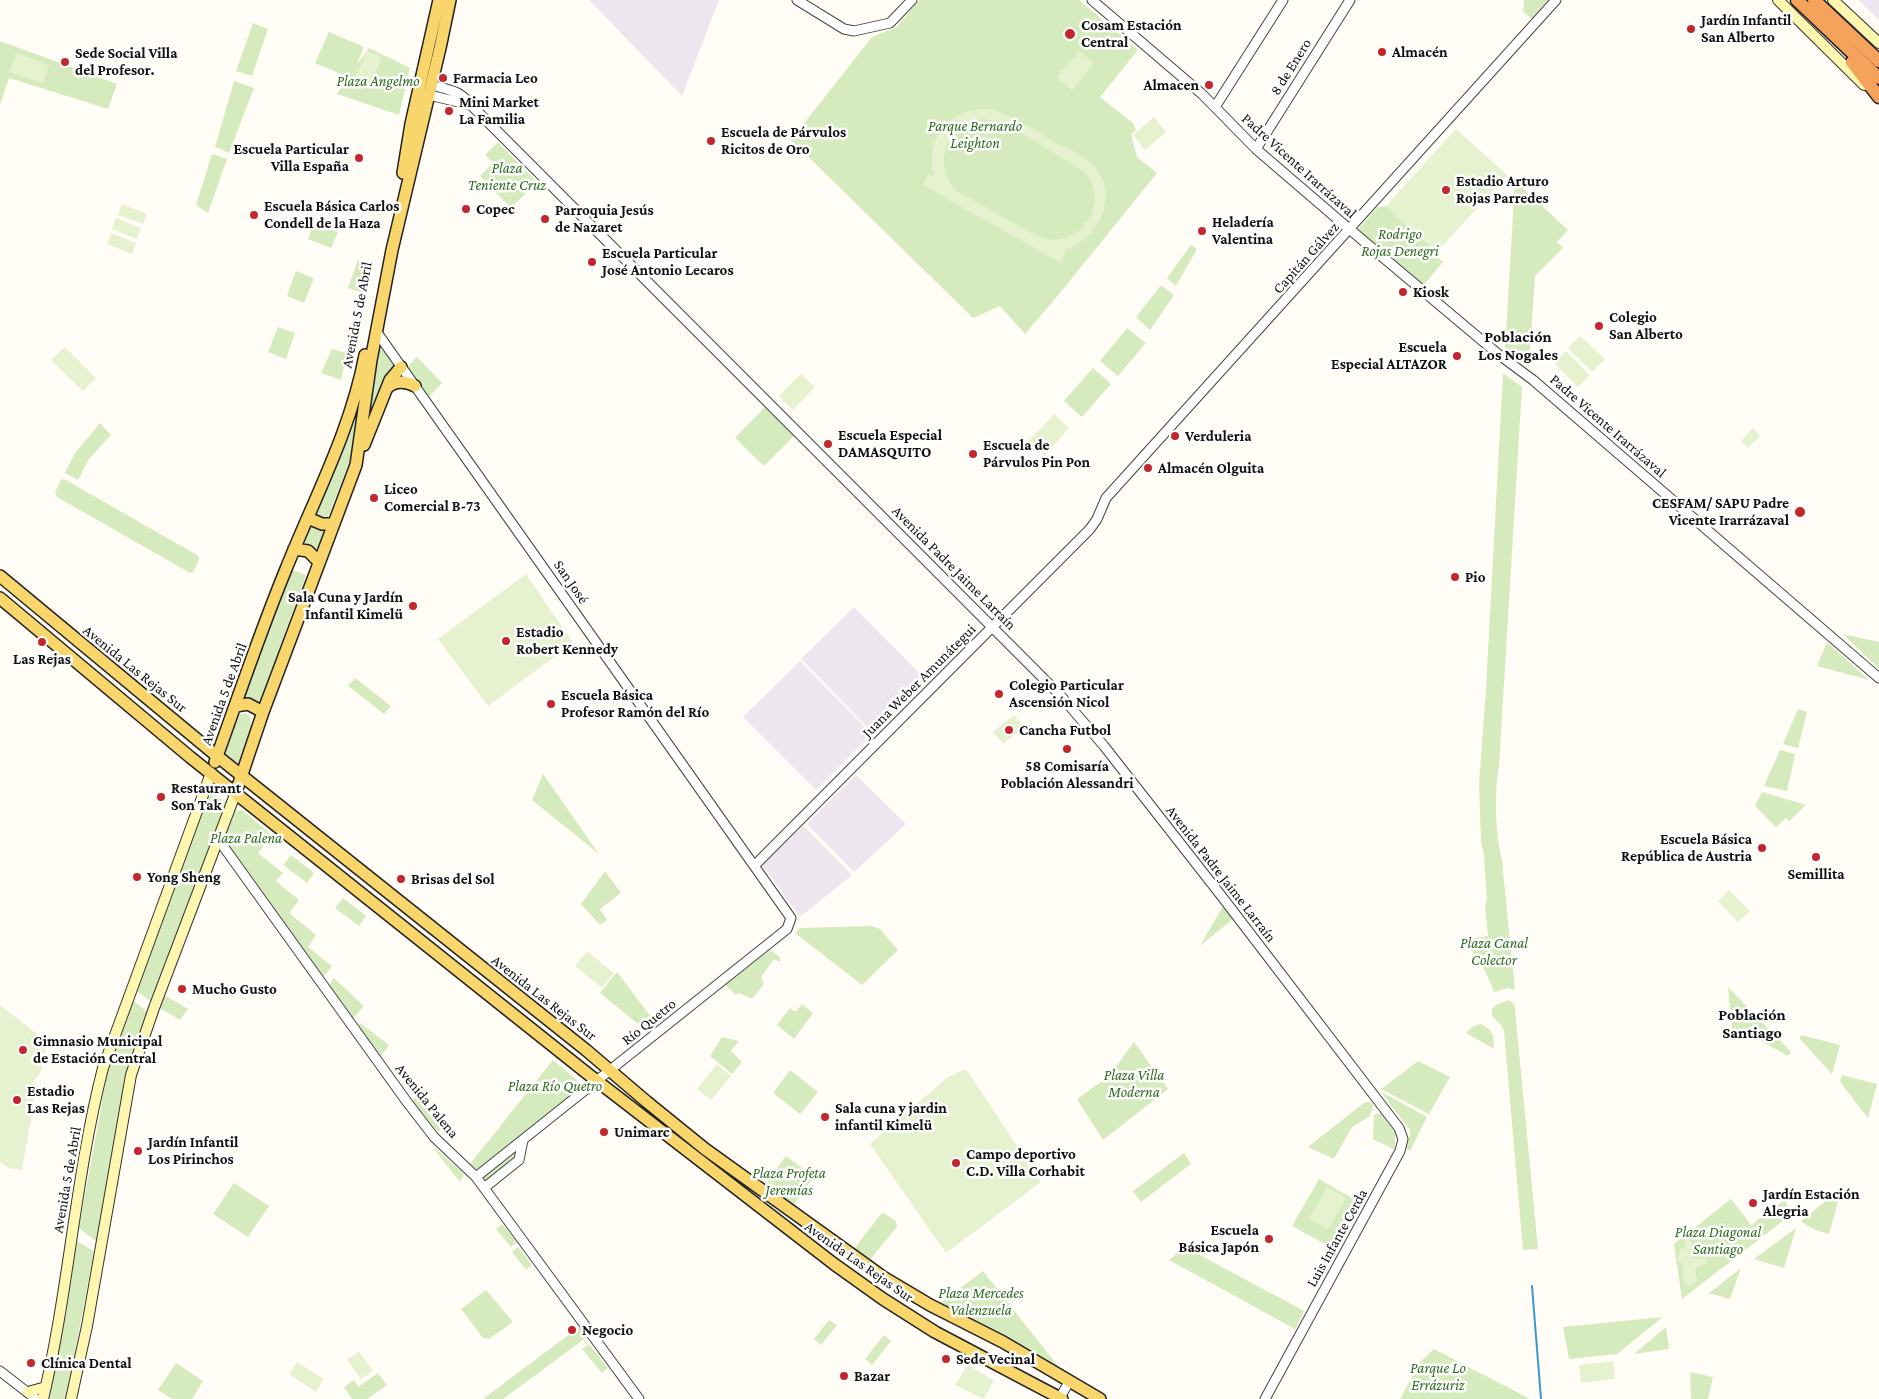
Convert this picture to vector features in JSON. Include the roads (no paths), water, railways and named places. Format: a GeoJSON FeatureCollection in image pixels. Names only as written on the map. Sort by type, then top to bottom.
{"type":"FeatureCollection","features":[{"type":"Feature","properties":{"kind":"highway"},"geometry":{"type":"LineString","coordinates":[[1797,0],[1879,78]]}},
{"type":"Feature","properties":{"kind":"highway"},"geometry":{"type":"LineString","coordinates":[[1814,0],[1879,61]]}},
{"type":"Feature","properties":{"kind":"highway"},"geometry":{"type":"LineString","coordinates":[[1814,16],[1832,36],[1879,98]]}},
{"type":"Feature","properties":{"kind":"main road","name":"Avenida 5 de Abril"},"geometry":{"type":"LineString","coordinates":[[71,1399],[87,1326],[131,1075],[154,1008],[236,792],[262,712],[356,465],[376,331],[427,87],[439,0]]}},
{"type":"Feature","properties":{"kind":"main road","name":"Avenida 5 de Abril"},"geometry":{"type":"LineString","coordinates":[[43,1399],[61,1310],[102,1068],[266,622],[294,548],[308,518],[362,372],[380,271],[450,0]]}},
{"type":"Feature","properties":{"kind":"main road"},"geometry":{"type":"LineString","coordinates":[[1778,0],[1879,98]]}},
{"type":"Feature","properties":{"kind":"main road"},"geometry":{"type":"LineString","coordinates":[[1833,0],[1879,43]]}},
{"type":"Feature","properties":{"kind":"main road"},"geometry":{"type":"LineString","coordinates":[[356,465],[390,380],[402,367]]}},
{"type":"Feature","properties":{"kind":"main road"},"geometry":{"type":"LineString","coordinates":[[386,390],[392,384],[398,382],[415,386]]}},
{"type":"Feature","properties":{"kind":"main road"},"geometry":{"type":"LineString","coordinates":[[308,518],[322,524],[333,524]]}},
{"type":"Feature","properties":{"kind":"main road"},"geometry":{"type":"LineString","coordinates":[[294,548],[308,552],[315,556],[319,562]]}},
{"type":"Feature","properties":{"kind":"main road","name":"Avenida Las Rejas Sur"},"geometry":{"type":"LineString","coordinates":[[0,576],[217,756],[705,1149],[876,1273],[930,1305],[1008,1345],[1100,1399]]}},
{"type":"Feature","properties":{"kind":"main road","name":"Avenida Las Rejas Sur"},"geometry":{"type":"LineString","coordinates":[[0,598],[211,773],[749,1200],[862,1284],[910,1316],[955,1343],[1061,1399]]}},
{"type":"Feature","properties":{"kind":"main road"},"geometry":{"type":"LineString","coordinates":[[236,706],[248,704],[262,712]]}},
{"type":"Feature","properties":{"kind":"main road"},"geometry":{"type":"LineString","coordinates":[[32,1396],[46,1387]]}},
{"type":"Feature","properties":{"kind":"street"},"geometry":{"type":"LineString","coordinates":[[797,0],[846,30],[854,31],[886,25],[895,20],[912,0]]}},
{"type":"Feature","properties":{"kind":"street","name":"Padre Vicente Irarrázaval"},"geometry":{"type":"LineString","coordinates":[[1092,0],[1215,107],[1256,149],[1350,230],[1498,354],[1533,380],[1879,678]]}},
{"type":"Feature","properties":{"kind":"street"},"geometry":{"type":"LineString","coordinates":[[1215,107],[1283,0]]}},
{"type":"Feature","properties":{"kind":"street","name":"8 de Enero"},"geometry":{"type":"LineString","coordinates":[[1256,149],[1350,0]]}},
{"type":"Feature","properties":{"kind":"street","name":"Capitán Gálvez"},"geometry":{"type":"LineString","coordinates":[[1099,514],[1104,502],[1119,484],[1556,0]]}},
{"type":"Feature","properties":{"kind":"street","name":"Avenida Padre Jaime Larraín"},"geometry":{"type":"LineString","coordinates":[[427,87],[471,105],[1060,695],[1104,746],[1224,898],[1371,1092]]}},
{"type":"Feature","properties":{"kind":"street","name":"San José"},"geometry":{"type":"LineString","coordinates":[[376,331],[790,915],[790,924]]}},
{"type":"Feature","properties":{"kind":"street","name":"Juana Weber Amunátegui"},"geometry":{"type":"LineString","coordinates":[[755,865],[1090,529],[1099,514]]}},
{"type":"Feature","properties":{"kind":"street","name":"Avenida Palena"},"geometry":{"type":"LineString","coordinates":[[218,839],[434,1137],[476,1177],[639,1399]]}},
{"type":"Feature","properties":{"kind":"street","name":"Río Quetro"},"geometry":{"type":"LineString","coordinates":[[476,1177],[610,1071],[790,924]]}},
{"type":"Feature","properties":{"kind":"street","name":"Luis Infante Cerda"},"geometry":{"type":"LineString","coordinates":[[1265,1399],[1400,1151],[1401,1131],[1371,1092]]}},
{"type":"Feature","properties":{"kind":"street"},"geometry":{"type":"LineString","coordinates":[[484,1188],[519,1160],[523,1140]]}},
{"type":"Feature","properties":{"kind":"street"},"geometry":{"type":"LineString","coordinates":[[0,1371],[32,1396]]}},
{"type":"Feature","properties":{"kind":"street"},"geometry":{"type":"LineString","coordinates":[[1061,1399],[1069,1382]]}},
{"type":"Feature","properties":{"kind":"waterway"},"geometry":{"type":"LineString","coordinates":[[1532,1286],[1541,1399]]}},
{"type":"Feature","properties":{"kind":"place","name":"Jardín Infantil San Alberto"},"geometry":{"type":"Point","coordinates":[1691,29]}},
{"type":"Feature","properties":{"kind":"place","name":"Cosam Estación Central"},"geometry":{"type":"Point","coordinates":[1070,34]}},
{"type":"Feature","properties":{"kind":"place","name":"Almacén"},"geometry":{"type":"Point","coordinates":[1382,52]}},
{"type":"Feature","properties":{"kind":"place","name":"Sede Social Villa del Profesor."},"geometry":{"type":"Point","coordinates":[65,62]}},
{"type":"Feature","properties":{"kind":"place","name":"Farmacia Leo"},"geometry":{"type":"Point","coordinates":[443,78]}},
{"type":"Feature","properties":{"kind":"place","name":"Almacen"},"geometry":{"type":"Point","coordinates":[1209,85]}},
{"type":"Feature","properties":{"kind":"place","name":"Mini Market La Familia"},"geometry":{"type":"Point","coordinates":[449,111]}},
{"type":"Feature","properties":{"kind":"place","name":"Escuela de Párvulos Ricitos de Oro"},"geometry":{"type":"Point","coordinates":[711,141]}},
{"type":"Feature","properties":{"kind":"place","name":"Escuela Particular Villa España"},"geometry":{"type":"Point","coordinates":[359,158]}},
{"type":"Feature","properties":{"kind":"place","name":"Estadio Arturo Rojas Parredes"},"geometry":{"type":"Point","coordinates":[1446,190]}},
{"type":"Feature","properties":{"kind":"place","name":"Copec"},"geometry":{"type":"Point","coordinates":[466,209]}},
{"type":"Feature","properties":{"kind":"place","name":"Escuela Básica Carlos Condell de la Haza"},"geometry":{"type":"Point","coordinates":[254,215]}},
{"type":"Feature","properties":{"kind":"place","name":"Parroquia Jesús de Nazaret"},"geometry":{"type":"Point","coordinates":[545,219]}},
{"type":"Feature","properties":{"kind":"place","name":"Heladería Valentina"},"geometry":{"type":"Point","coordinates":[1202,231]}},
{"type":"Feature","properties":{"kind":"place","name":"Escuela Particular José Antonio Lecaros"},"geometry":{"type":"Point","coordinates":[592,262]}},
{"type":"Feature","properties":{"kind":"place","name":"Kiosk"},"geometry":{"type":"Point","coordinates":[1403,292]}},
{"type":"Feature","properties":{"kind":"place","name":"Colegio San Alberto"},"geometry":{"type":"Point","coordinates":[1599,326]}},
{"type":"Feature","properties":{"kind":"place","name":"Escuela Especial ALTAZOR"},"geometry":{"type":"Point","coordinates":[1457,356]}},
{"type":"Feature","properties":{"kind":"place","name":"Verduleria"},"geometry":{"type":"Point","coordinates":[1175,436]}},
{"type":"Feature","properties":{"kind":"place","name":"Escuela Especial DAMASQUITO"},"geometry":{"type":"Point","coordinates":[828,444]}},
{"type":"Feature","properties":{"kind":"place","name":"Escuela de Párvulos Pin Pon"},"geometry":{"type":"Point","coordinates":[973,454]}},
{"type":"Feature","properties":{"kind":"place","name":"Almacén Olguita"},"geometry":{"type":"Point","coordinates":[1148,468]}},
{"type":"Feature","properties":{"kind":"place","name":"Liceo Comercial B-73"},"geometry":{"type":"Point","coordinates":[374,498]}},
{"type":"Feature","properties":{"kind":"place","name":"CESFAM/ SAPU Padre Vicente Irarrázaval"},"geometry":{"type":"Point","coordinates":[1800,512]}},
{"type":"Feature","properties":{"kind":"place","name":"Pio"},"geometry":{"type":"Point","coordinates":[1455,577]}},
{"type":"Feature","properties":{"kind":"place","name":"Sala Cuna y Jardín Infantil Kimelü"},"geometry":{"type":"Point","coordinates":[413,606]}},
{"type":"Feature","properties":{"kind":"place","name":"Estadio Robert Kennedy"},"geometry":{"type":"Point","coordinates":[506,641]}},
{"type":"Feature","properties":{"kind":"place","name":"Las Rejas"},"geometry":{"type":"Point","coordinates":[42,642]}},
{"type":"Feature","properties":{"kind":"place","name":"Colegio Particular Ascensión Nicol"},"geometry":{"type":"Point","coordinates":[999,694]}},
{"type":"Feature","properties":{"kind":"place","name":"Escuela Básica Profesor Ramón del Río"},"geometry":{"type":"Point","coordinates":[551,704]}},
{"type":"Feature","properties":{"kind":"place","name":"Cancha Futbol"},"geometry":{"type":"Point","coordinates":[1009,730]}},
{"type":"Feature","properties":{"kind":"place","name":"58 Comisaría Población Alessandri"},"geometry":{"type":"Point","coordinates":[1067,749]}},
{"type":"Feature","properties":{"kind":"place","name":"Restaurant Son Tak"},"geometry":{"type":"Point","coordinates":[161,797]}},
{"type":"Feature","properties":{"kind":"place","name":"Escuela Básica República de Austria"},"geometry":{"type":"Point","coordinates":[1762,848]}},
{"type":"Feature","properties":{"kind":"place","name":"Semillita"},"geometry":{"type":"Point","coordinates":[1816,857]}},
{"type":"Feature","properties":{"kind":"place","name":"Yong Sheng"},"geometry":{"type":"Point","coordinates":[137,877]}},
{"type":"Feature","properties":{"kind":"place","name":"Brisas del Sol"},"geometry":{"type":"Point","coordinates":[401,879]}},
{"type":"Feature","properties":{"kind":"place","name":"Mucho Gusto"},"geometry":{"type":"Point","coordinates":[182,989]}},
{"type":"Feature","properties":{"kind":"place","name":"Gimnasio Municipal de Estación Central"},"geometry":{"type":"Point","coordinates":[23,1050]}},
{"type":"Feature","properties":{"kind":"place","name":"Estadio Las Rejas"},"geometry":{"type":"Point","coordinates":[17,1100]}},
{"type":"Feature","properties":{"kind":"place","name":"Sala cuna y jardin infantil Kimelü"},"geometry":{"type":"Point","coordinates":[825,1117]}},
{"type":"Feature","properties":{"kind":"place","name":"Unimarc"},"geometry":{"type":"Point","coordinates":[604,1132]}},
{"type":"Feature","properties":{"kind":"place","name":"Jardín Infantil Los Pirinchos"},"geometry":{"type":"Point","coordinates":[138,1151]}},
{"type":"Feature","properties":{"kind":"place","name":"Campo deportivo C.D. Villa Corhabit"},"geometry":{"type":"Point","coordinates":[956,1163]}},
{"type":"Feature","properties":{"kind":"place","name":"Jardín Estación Alegria"},"geometry":{"type":"Point","coordinates":[1753,1203]}},
{"type":"Feature","properties":{"kind":"place","name":"Escuela Básica Japón"},"geometry":{"type":"Point","coordinates":[1269,1239]}},
{"type":"Feature","properties":{"kind":"place","name":"Negocio"},"geometry":{"type":"Point","coordinates":[572,1330]}},
{"type":"Feature","properties":{"kind":"place","name":"Sede Vecinal"},"geometry":{"type":"Point","coordinates":[946,1359]}},
{"type":"Feature","properties":{"kind":"place","name":"Clínica Dental"},"geometry":{"type":"Point","coordinates":[31,1363]}},
{"type":"Feature","properties":{"kind":"place","name":"Bazar"},"geometry":{"type":"Point","coordinates":[844,1376]}},
{"type":"Feature","properties":{"kind":"district","name":"Población Los Nogales"},"geometry":{"type":"Point","coordinates":[1518,346]}},
{"type":"Feature","properties":{"kind":"district","name":"Población Santiago"},"geometry":{"type":"Point","coordinates":[1752,1024]}},
{"type":"Feature","properties":{"kind":"park label","name":"Plaza Angelmo"},"geometry":{"type":"Point","coordinates":[378,81]}},
{"type":"Feature","properties":{"kind":"park label","name":"Parque Bernardo Leighton"},"geometry":{"type":"Point","coordinates":[975,134]}},
{"type":"Feature","properties":{"kind":"park label","name":"Plaza Teniente Cruz"},"geometry":{"type":"Point","coordinates":[507,176]}},
{"type":"Feature","properties":{"kind":"park label","name":"Rodrigo Rojas Denegri"},"geometry":{"type":"Point","coordinates":[1400,242]}},
{"type":"Feature","properties":{"kind":"park label","name":"Plaza Palena"},"geometry":{"type":"Point","coordinates":[246,838]}},
{"type":"Feature","properties":{"kind":"park label","name":"Plaza Canal Colector"},"geometry":{"type":"Point","coordinates":[1494,952]}},
{"type":"Feature","properties":{"kind":"park label","name":"Plaza Villa Moderna"},"geometry":{"type":"Point","coordinates":[1134,1084]}},
{"type":"Feature","properties":{"kind":"park label","name":"Plaza Río Quetro"},"geometry":{"type":"Point","coordinates":[555,1086]}},
{"type":"Feature","properties":{"kind":"park label","name":"Plaza Profeta Jeremías"},"geometry":{"type":"Point","coordinates":[789,1182]}},
{"type":"Feature","properties":{"kind":"park label","name":"Plaza Diagonal Santiago"},"geometry":{"type":"Point","coordinates":[1718,1240]}},
{"type":"Feature","properties":{"kind":"park label","name":"Plaza Mercedes Valenzuela"},"geometry":{"type":"Point","coordinates":[981,1302]}},
{"type":"Feature","properties":{"kind":"park label","name":"Parque Lo Errázuriz"},"geometry":{"type":"Point","coordinates":[1438,1376]}}]}
